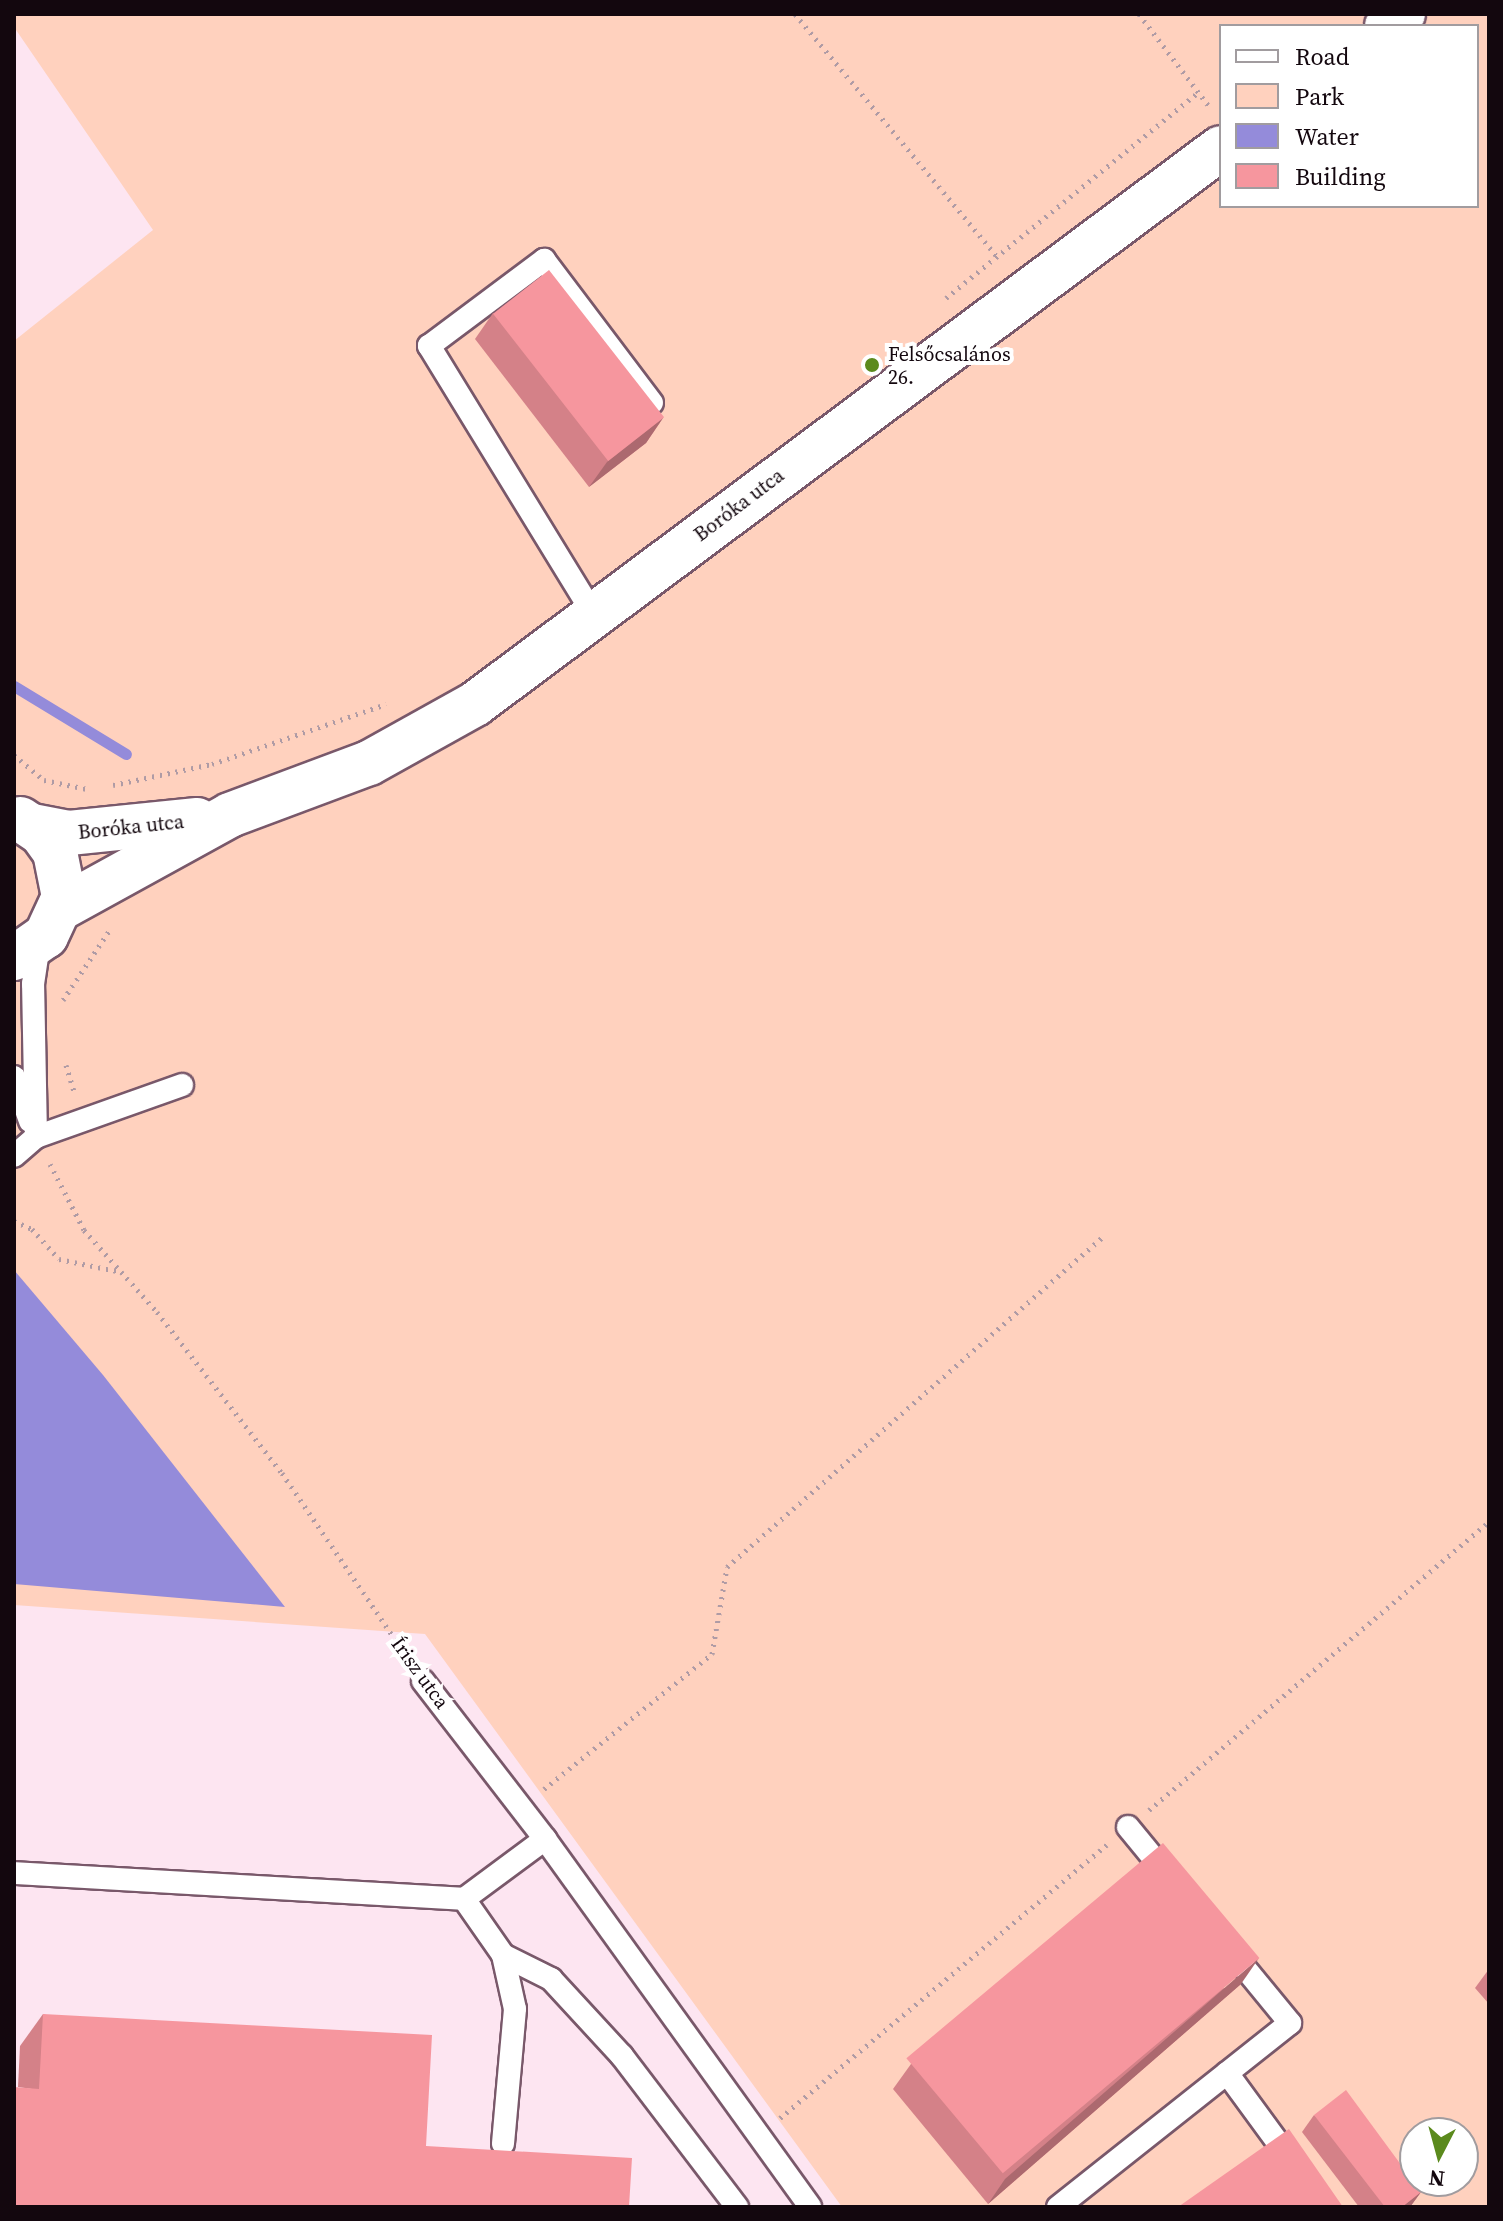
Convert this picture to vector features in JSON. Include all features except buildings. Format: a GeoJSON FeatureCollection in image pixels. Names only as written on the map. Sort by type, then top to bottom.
{"type":"FeatureCollection","features":[{"type":"Feature","properties":{"kind":"street","name":"Boróka utca"},"geometry":{"type":"LineString","coordinates":[[38,936],[117,851],[230,815],[369,763],[475,704],[1027,291],[1217,130]]}},
{"type":"Feature","properties":{"kind":"street","name":"Boróka utca"},"geometry":{"type":"LineString","coordinates":[[23,822],[69,833],[117,851]]}},
{"type":"Feature","properties":{"kind":"street"},"geometry":{"type":"LineString","coordinates":[[23,822],[60,862],[38,936]]}},
{"type":"Feature","properties":{"kind":"lane"},"geometry":{"type":"LineString","coordinates":[[594,615],[429,346],[544,260],[652,403]]}},
{"type":"Feature","properties":{"kind":"lane"},"geometry":{"type":"LineString","coordinates":[[36,1137],[33,1015],[38,936]]}},
{"type":"Feature","properties":{"kind":"lane"},"geometry":{"type":"LineString","coordinates":[[14,1077],[36,1137]]}},
{"type":"Feature","properties":{"kind":"lane"},"geometry":{"type":"LineString","coordinates":[[14,1156],[36,1137],[182,1085]]}},
{"type":"Feature","properties":{"kind":"lane","name":"Írisz utca"},"geometry":{"type":"LineString","coordinates":[[423,1681],[545,1839],[810,2207]]}},
{"type":"Feature","properties":{"kind":"lane"},"geometry":{"type":"LineString","coordinates":[[1128,1827],[1189,1901]]}},
{"type":"Feature","properties":{"kind":"lane"},"geometry":{"type":"LineString","coordinates":[[14,1873],[464,1899],[545,1839]]}},
{"type":"Feature","properties":{"kind":"lane"},"geometry":{"type":"LineString","coordinates":[[464,1899],[503,1955],[515,2009],[503,2143]]}},
{"type":"Feature","properties":{"kind":"lane"},"geometry":{"type":"LineString","coordinates":[[1058,2207],[1290,2023],[1219,1937]]}},
{"type":"Feature","properties":{"kind":"lane"},"geometry":{"type":"LineString","coordinates":[[503,1955],[551,1979],[612,2045],[737,2207]]}},
{"type":"Feature","properties":{"kind":"lane"},"geometry":{"type":"LineString","coordinates":[[1227,2073],[1325,2207]]}},
{"type":"Feature","properties":{"kind":"path"},"geometry":{"type":"LineString","coordinates":[[795,14],[1027,291]]}},
{"type":"Feature","properties":{"kind":"path"},"geometry":{"type":"LineString","coordinates":[[1139,14],[1217,130]]}},
{"type":"Feature","properties":{"kind":"path"},"geometry":{"type":"LineString","coordinates":[[105,787],[212,764],[402,699]]}},
{"type":"Feature","properties":{"kind":"path"},"geometry":{"type":"LineString","coordinates":[[14,755],[44,780],[92,790],[117,851],[124,909],[85,962],[60,1015]]}},
{"type":"Feature","properties":{"kind":"path"},"geometry":{"type":"LineString","coordinates":[[65,1054],[83,1121]]}},
{"type":"Feature","properties":{"kind":"path","name":"Írisz utca"},"geometry":{"type":"LineString","coordinates":[[36,1137],[84,1230],[282,1473],[423,1681]]}},
{"type":"Feature","properties":{"kind":"path"},"geometry":{"type":"LineString","coordinates":[[14,1221],[32,1229],[59,1259],[121,1272]]}},
{"type":"Feature","properties":{"kind":"path"},"geometry":{"type":"LineString","coordinates":[[521,1807],[712,1654],[727,1567],[1102,1237]]}},
{"type":"Feature","properties":{"kind":"green space"},"geometry":{"type":"Polygon","coordinates":[[[14,14],[1489,14],[1489,2207],[842,2207],[425,1634],[14,1605],[14,341],[153,230],[14,27],[14,14]]]}},
{"type":"Feature","properties":{"kind":"water"},"geometry":{"type":"Polygon","coordinates":[[[14,1270],[103,1375],[285,1607],[14,1584],[14,1270]]]}},
{"type":"Feature","properties":{"kind":"waterway"},"geometry":{"type":"LineString","coordinates":[[14,686],[126,754]]}},
{"type":"Feature","properties":{"kind":"place","name":"Felsőcsalános 26."},"geometry":{"type":"Point","coordinates":[872,365]}}]}
